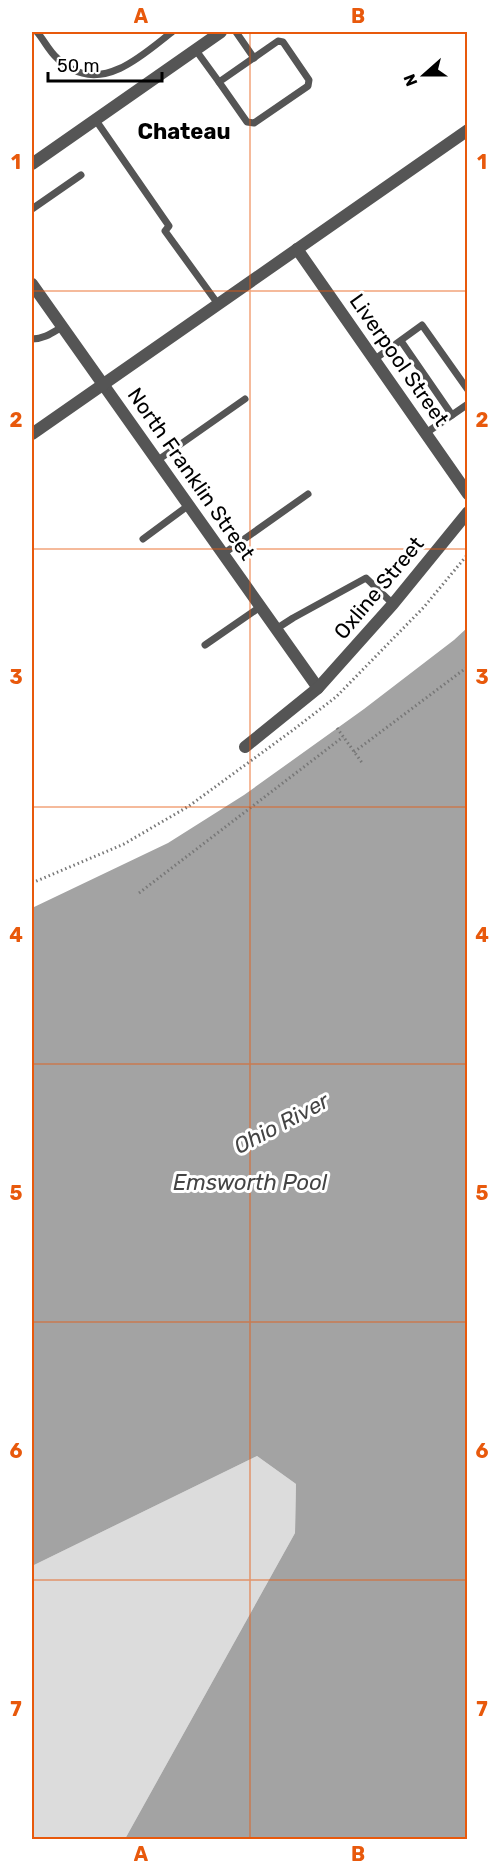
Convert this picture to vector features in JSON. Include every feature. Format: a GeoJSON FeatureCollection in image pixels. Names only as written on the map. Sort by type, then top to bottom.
{"type":"FeatureCollection","features":[{"type":"Feature","properties":{"kind":"street"},"geometry":{"type":"LineString","coordinates":[[32,164],[221,32]]}},
{"type":"Feature","properties":{"kind":"street"},"geometry":{"type":"LineString","coordinates":[[32,434],[468,130]]}},
{"type":"Feature","properties":{"kind":"street","name":"Liverpool Street"},"geometry":{"type":"LineString","coordinates":[[297,249],[468,494]]}},
{"type":"Feature","properties":{"kind":"street","name":"North Franklin Street"},"geometry":{"type":"LineString","coordinates":[[32,284],[318,688]]}},
{"type":"Feature","properties":{"kind":"street","name":"Oxline Street"},"geometry":{"type":"LineString","coordinates":[[245,747],[318,688],[393,604],[468,512]]}},
{"type":"Feature","properties":{"kind":"lane"},"geometry":{"type":"LineString","coordinates":[[37,32],[58,60],[77,71],[94,76],[136,60],[172,32]]}},
{"type":"Feature","properties":{"kind":"lane"},"geometry":{"type":"LineString","coordinates":[[236,32],[254,58]]}},
{"type":"Feature","properties":{"kind":"lane"},"geometry":{"type":"LineString","coordinates":[[195,49],[247,122],[254,123],[308,86],[309,80],[283,42],[278,41],[219,82]]}},
{"type":"Feature","properties":{"kind":"lane"},"geometry":{"type":"LineString","coordinates":[[95,119],[169,226],[165,231],[218,304]]}},
{"type":"Feature","properties":{"kind":"lane"},"geometry":{"type":"LineString","coordinates":[[32,209],[81,175]]}},
{"type":"Feature","properties":{"kind":"lane"},"geometry":{"type":"LineString","coordinates":[[375,359],[422,325],[468,390]]}},
{"type":"Feature","properties":{"kind":"lane"},"geometry":{"type":"LineString","coordinates":[[32,339],[49,336],[62,327]]}},
{"type":"Feature","properties":{"kind":"lane"},"geometry":{"type":"LineString","coordinates":[[401,341],[452,415]]}},
{"type":"Feature","properties":{"kind":"lane"},"geometry":{"type":"LineString","coordinates":[[158,460],[245,399]]}},
{"type":"Feature","properties":{"kind":"lane"},"geometry":{"type":"LineString","coordinates":[[426,433],[468,404]]}},
{"type":"Feature","properties":{"kind":"lane"},"geometry":{"type":"LineString","coordinates":[[223,554],[308,494]]}},
{"type":"Feature","properties":{"kind":"lane"},"geometry":{"type":"LineString","coordinates":[[143,539],[189,505]]}},
{"type":"Feature","properties":{"kind":"lane"},"geometry":{"type":"LineString","coordinates":[[276,629],[366,578],[393,604]]}},
{"type":"Feature","properties":{"kind":"lane"},"geometry":{"type":"LineString","coordinates":[[205,645],[260,607]]}},
{"type":"Feature","properties":{"kind":"path"},"geometry":{"type":"LineString","coordinates":[[32,884],[124,844],[189,806],[336,698],[424,607],[468,554]]}},
{"type":"Feature","properties":{"kind":"path"},"geometry":{"type":"LineString","coordinates":[[354,752],[466,668]]}},
{"type":"Feature","properties":{"kind":"path"},"geometry":{"type":"LineString","coordinates":[[338,728],[363,764]]}},
{"type":"Feature","properties":{"kind":"path"},"geometry":{"type":"LineString","coordinates":[[139,893],[344,737]]}},
{"type":"Feature","properties":{"kind":"shaded area"},"geometry":{"type":"Polygon","coordinates":[[[257,1456],[296,1484],[295,1533],[125,1839],[32,1840],[32,1566],[257,1456]]]}},
{"type":"Feature","properties":{"kind":"water","name":"Emsworth Pool"},"geometry":{"type":"Polygon","coordinates":[[[467,628],[467,1839],[125,1839],[295,1533],[296,1484],[257,1456],[32,1566],[32,908],[168,843],[244,795],[364,709],[467,628]]]}},
{"type":"Feature","properties":{"kind":"district","name":"Chateau"},"geometry":{"type":"Point","coordinates":[184,131]}},
{"type":"Feature","properties":{"kind":"water label","name":"Ohio River"},"geometry":{"type":"Point","coordinates":[281,1123]}}]}
